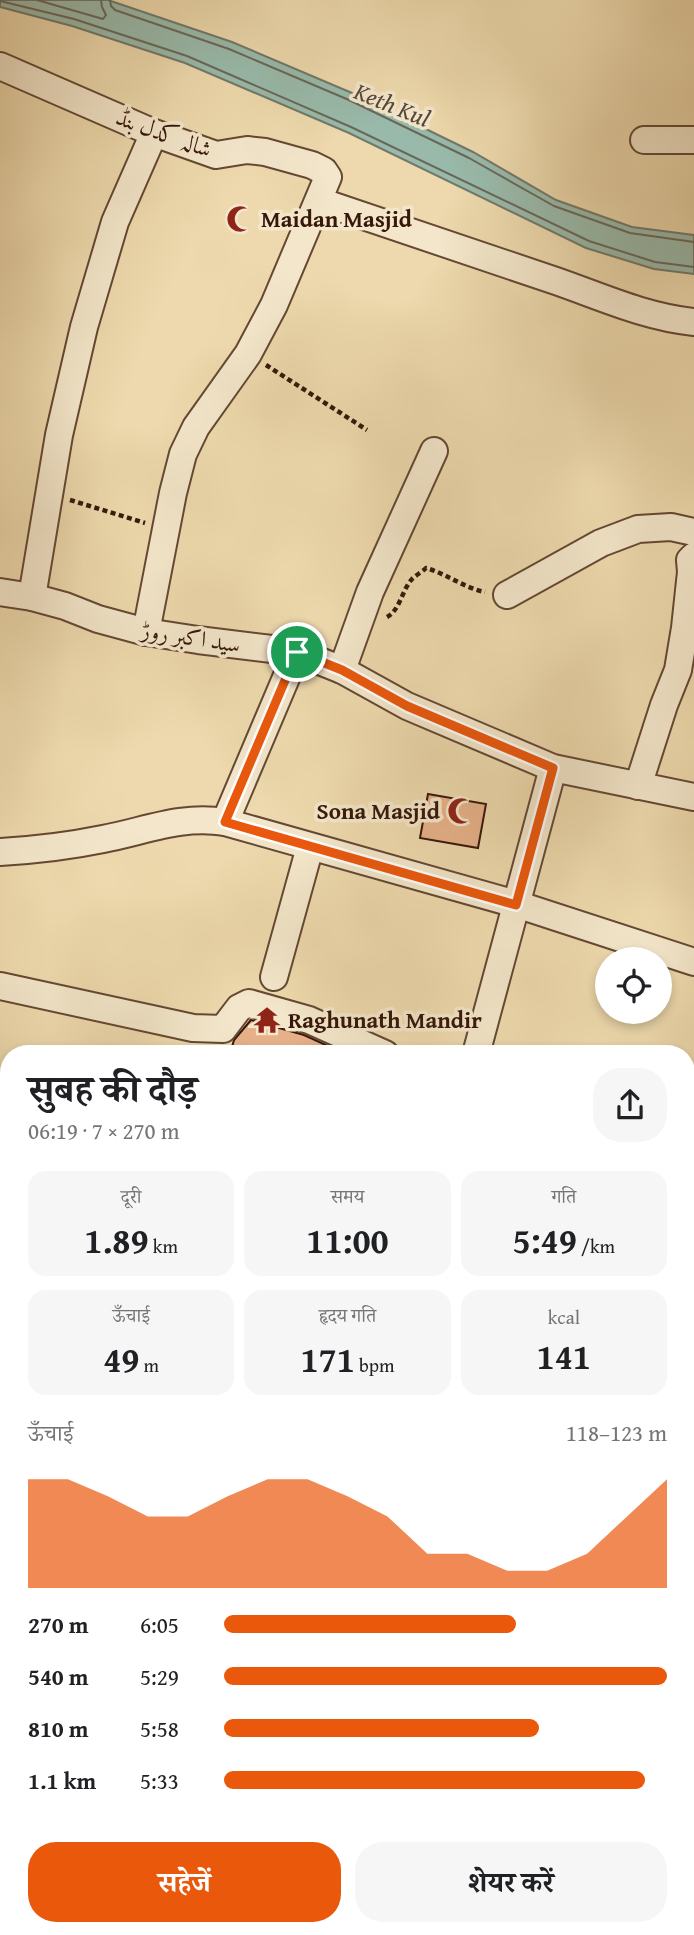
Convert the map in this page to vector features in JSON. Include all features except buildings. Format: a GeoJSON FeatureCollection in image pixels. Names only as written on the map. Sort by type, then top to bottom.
{"type":"FeatureCollection","features":[{"type":"Feature","properties":{"kind":"street","name":"شالہ کدل بنڈ"},"geometry":{"type":"LineString","coordinates":[[0,66],[154,133],[216,155],[247,150],[312,165],[324,171],[328,177],[315,210]]}},
{"type":"Feature","properties":{"kind":"street"},"geometry":{"type":"LineString","coordinates":[[32,597],[59,435],[84,327],[115,222],[154,133]]}},
{"type":"Feature","properties":{"kind":"street"},"geometry":{"type":"LineString","coordinates":[[644,140],[694,140]]}},
{"type":"Feature","properties":{"kind":"street"},"geometry":{"type":"LineString","coordinates":[[146,632],[183,454],[196,427],[248,354],[274,306],[315,210],[559,282],[629,308],[694,322]]}},
{"type":"Feature","properties":{"kind":"street"},"geometry":{"type":"LineString","coordinates":[[342,670],[370,592],[434,451]]}},
{"type":"Feature","properties":{"kind":"street"},"geometry":{"type":"LineString","coordinates":[[507,595],[601,542],[638,529],[671,527],[694,532]]}},
{"type":"Feature","properties":{"kind":"street"},"geometry":{"type":"LineString","coordinates":[[638,786],[678,670],[691,560],[694,556]]}},
{"type":"Feature","properties":{"kind":"street","name":"سید اکبر روڑ"},"geometry":{"type":"LineString","coordinates":[[0,592],[65,606],[98,619],[146,632],[297,652],[342,670],[407,706],[553,768],[694,797]]}},
{"type":"Feature","properties":{"kind":"street"},"geometry":{"type":"LineString","coordinates":[[225,822],[297,652]]}},
{"type":"Feature","properties":{"kind":"street"},"geometry":{"type":"LineString","coordinates":[[478,1045],[553,768]]}},
{"type":"Feature","properties":{"kind":"street"},"geometry":{"type":"LineString","coordinates":[[0,852],[104,839],[166,823],[207,819],[516,905],[694,962]]}},
{"type":"Feature","properties":{"kind":"street"},"geometry":{"type":"LineString","coordinates":[[274,977],[310,847]]}},
{"type":"Feature","properties":{"kind":"street"},"geometry":{"type":"LineString","coordinates":[[0,986],[193,1028],[223,1029],[239,1008],[249,1003],[309,1020],[365,1045]]}},
{"type":"Feature","properties":{"kind":"path"},"geometry":{"type":"LineString","coordinates":[[248,354],[367,430]]}},
{"type":"Feature","properties":{"kind":"path"},"geometry":{"type":"LineString","coordinates":[[50,494],[166,530]]}},
{"type":"Feature","properties":{"kind":"path"},"geometry":{"type":"LineString","coordinates":[[382,620],[393,613],[412,579],[426,568],[480,591],[507,595]]}},
{"type":"Feature","properties":{"kind":"water","name":"Keth Kul"},"geometry":{"type":"Polygon","coordinates":[[[0,0],[108,0],[232,42],[352,93],[473,152],[556,200],[632,227],[694,235],[694,274],[654,269],[586,248],[349,133],[185,63],[72,26],[0,7],[0,0]]]}},
{"type":"Feature","properties":{"kind":"place","name":"Maidan Masjid"},"geometry":{"type":"Point","coordinates":[240,219]}},
{"type":"Feature","properties":{"kind":"place","name":"Sona Masjid"},"geometry":{"type":"Point","coordinates":[461,811]}},
{"type":"Feature","properties":{"kind":"place","name":"Raghunath Mandir"},"geometry":{"type":"Point","coordinates":[267,1020]}},
{"type":"Feature","properties":{"kind":"route"},"geometry":{"type":"LineString","coordinates":[[297,652],[342,670],[407,706],[553,768],[516,905],[225,822],[297,652]]}}]}
